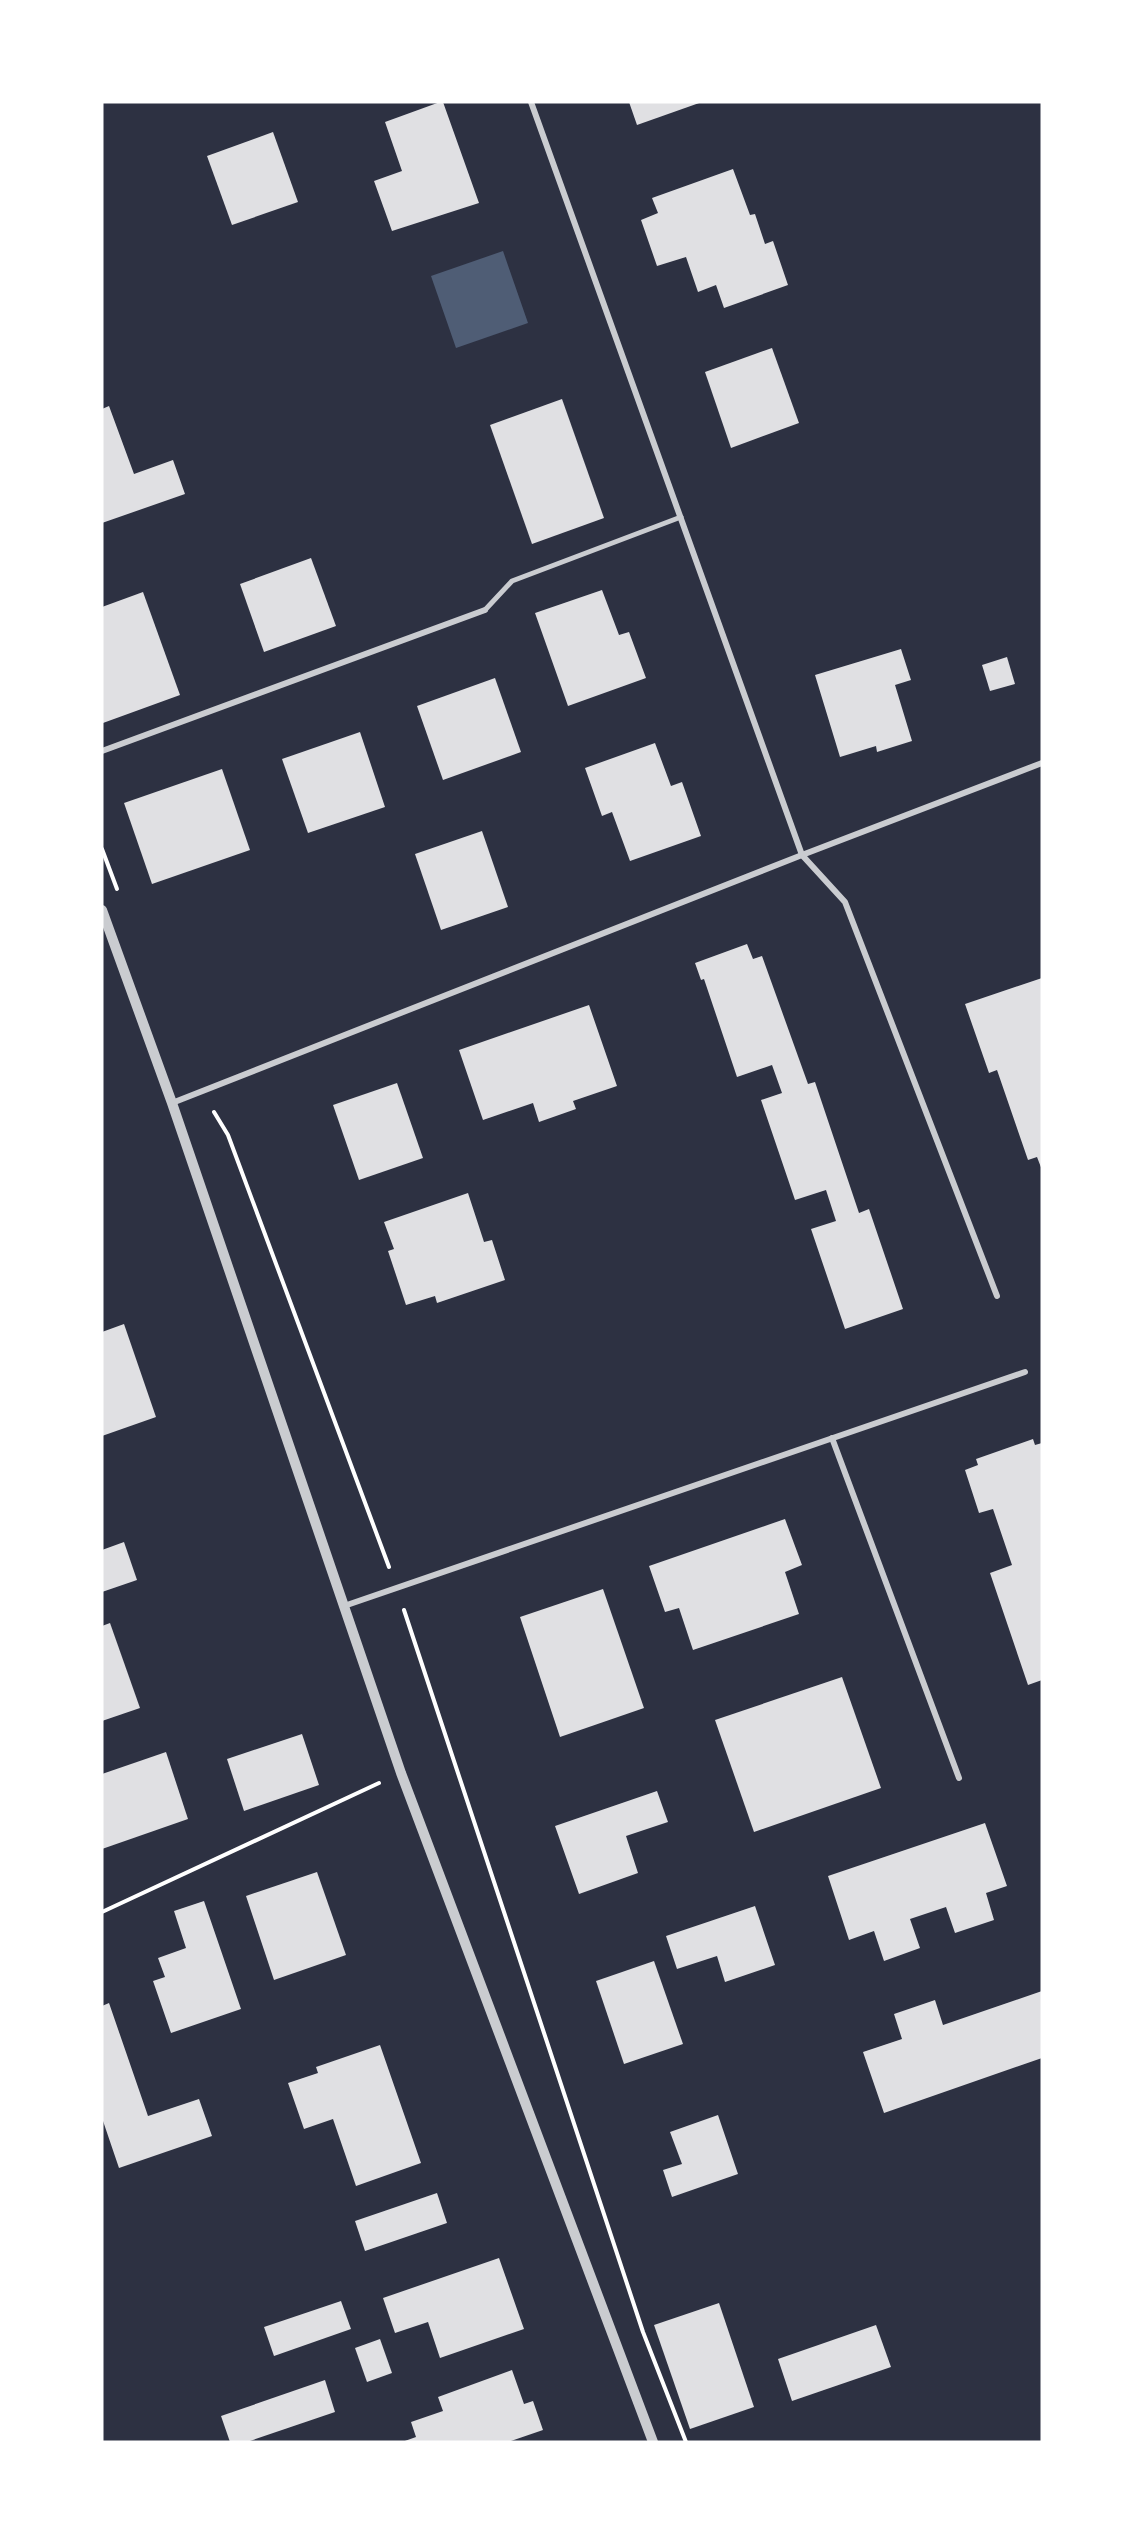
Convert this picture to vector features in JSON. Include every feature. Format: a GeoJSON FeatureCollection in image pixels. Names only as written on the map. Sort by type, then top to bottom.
{"type":"FeatureCollection","features":[{"type":"Feature","properties":{"kind":"street"},"geometry":{"type":"LineString","coordinates":[[531,102],[802,855],[845,902],[996,1296]]}},
{"type":"Feature","properties":{"kind":"street"},"geometry":{"type":"LineString","coordinates":[[102,751],[485,610],[512,581],[681,517]]}},
{"type":"Feature","properties":{"kind":"street"},"geometry":{"type":"LineString","coordinates":[[172,1103],[802,855],[1042,764]]}},
{"type":"Feature","properties":{"kind":"street"},"geometry":{"type":"LineString","coordinates":[[102,910],[172,1103],[401,1773],[653,2442]]}},
{"type":"Feature","properties":{"kind":"street"},"geometry":{"type":"LineString","coordinates":[[344,1606],[1025,1372]]}},
{"type":"Feature","properties":{"kind":"street"},"geometry":{"type":"LineString","coordinates":[[832,1438],[959,1778]]}},
{"type":"Feature","properties":{"kind":"path"},"geometry":{"type":"LineString","coordinates":[[102,849],[118,893]]}},
{"type":"Feature","properties":{"kind":"path"},"geometry":{"type":"LineString","coordinates":[[202,1091],[228,1135],[397,1588],[643,2332],[686,2442]]}},
{"type":"Feature","properties":{"kind":"path"},"geometry":{"type":"LineString","coordinates":[[102,1912],[401,1773]]}},
{"type":"Feature","properties":{"kind":"water"},"geometry":{"type":"Polygon","coordinates":[[[503,251],[528,323],[456,348],[431,276],[503,251]]]}},
{"type":"Feature","properties":{"kind":"building"},"geometry":{"type":"Polygon","coordinates":[[[443,102],[479,203],[392,231],[374,181],[402,171],[385,122],[443,102]]]}},
{"type":"Feature","properties":{"kind":"building"},"geometry":{"type":"Polygon","coordinates":[[[629,102],[702,102],[637,125],[629,102]]]}},
{"type":"Feature","properties":{"kind":"building"},"geometry":{"type":"Polygon","coordinates":[[[273,132],[298,202],[232,225],[207,156],[273,132]]]}},
{"type":"Feature","properties":{"kind":"building"},"geometry":{"type":"Polygon","coordinates":[[[733,169],[750,215],[755,214],[765,244],[773,241],[788,285],[724,308],[716,285],[698,292],[686,257],[657,266],[641,220],[658,213],[652,198],[733,169]]]}},
{"type":"Feature","properties":{"kind":"building"},"geometry":{"type":"Polygon","coordinates":[[[772,348],[799,423],[731,448],[705,372],[772,348]]]}},
{"type":"Feature","properties":{"kind":"building"},"geometry":{"type":"Polygon","coordinates":[[[562,399],[604,518],[532,544],[490,425],[562,399]]]}},
{"type":"Feature","properties":{"kind":"building"},"geometry":{"type":"Polygon","coordinates":[[[109,406],[134,474],[173,460],[185,494],[102,523],[102,409],[109,406]]]}},
{"type":"Feature","properties":{"kind":"building"},"geometry":{"type":"Polygon","coordinates":[[[311,558],[336,626],[264,652],[240,584],[311,558]]]}},
{"type":"Feature","properties":{"kind":"building"},"geometry":{"type":"Polygon","coordinates":[[[602,590],[619,635],[629,632],[646,678],[568,706],[535,613],[602,590]]]}},
{"type":"Feature","properties":{"kind":"building"},"geometry":{"type":"Polygon","coordinates":[[[143,592],[180,695],[103,723],[102,607],[143,592]]]}},
{"type":"Feature","properties":{"kind":"building"},"geometry":{"type":"Polygon","coordinates":[[[901,649],[911,680],[895,685],[912,741],[877,752],[876,746],[840,757],[815,675],[901,649]]]}},
{"type":"Feature","properties":{"kind":"building"},"geometry":{"type":"Polygon","coordinates":[[[1007,657],[1015,684],[990,691],[982,665],[1007,657]]]}},
{"type":"Feature","properties":{"kind":"building"},"geometry":{"type":"Polygon","coordinates":[[[495,678],[521,752],[443,780],[417,706],[495,678]]]}},
{"type":"Feature","properties":{"kind":"building"},"geometry":{"type":"Polygon","coordinates":[[[360,732],[385,807],[308,833],[282,759],[360,732]]]}},
{"type":"Feature","properties":{"kind":"building"},"geometry":{"type":"Polygon","coordinates":[[[655,743],[671,786],[682,782],[701,836],[630,861],[612,812],[602,816],[585,768],[655,743]]]}},
{"type":"Feature","properties":{"kind":"building"},"geometry":{"type":"Polygon","coordinates":[[[222,769],[250,850],[152,884],[124,803],[222,769]]]}},
{"type":"Feature","properties":{"kind":"building"},"geometry":{"type":"Polygon","coordinates":[[[482,831],[508,907],[441,930],[415,854],[482,831]]]}},
{"type":"Feature","properties":{"kind":"building"},"geometry":{"type":"Polygon","coordinates":[[[747,944],[753,959],[762,956],[808,1084],[815,1082],[859,1213],[869,1209],[903,1309],[845,1329],[811,1229],[836,1221],[826,1190],[795,1200],[761,1100],[782,1093],[772,1065],[737,1077],[704,979],[701,980],[695,963],[747,944]]]}},
{"type":"Feature","properties":{"kind":"building"},"geometry":{"type":"Polygon","coordinates":[[[1042,978],[1042,1170],[1037,1157],[1028,1160],[997,1070],[989,1073],[965,1004],[1042,978]]]}},
{"type":"Feature","properties":{"kind":"building"},"geometry":{"type":"Polygon","coordinates":[[[589,1005],[617,1086],[573,1101],[576,1109],[539,1122],[533,1103],[483,1120],[459,1050],[589,1005]]]}},
{"type":"Feature","properties":{"kind":"building"},"geometry":{"type":"Polygon","coordinates":[[[397,1083],[423,1158],[359,1180],[333,1105],[397,1083]]]}},
{"type":"Feature","properties":{"kind":"building"},"geometry":{"type":"Polygon","coordinates":[[[468,1193],[484,1242],[492,1240],[505,1280],[437,1303],[435,1296],[406,1305],[388,1251],[394,1249],[384,1222],[468,1193]]]}},
{"type":"Feature","properties":{"kind":"building"},"geometry":{"type":"Polygon","coordinates":[[[124,1324],[156,1417],[102,1436],[102,1332],[124,1324]]]}},
{"type":"Feature","properties":{"kind":"building"},"geometry":{"type":"Polygon","coordinates":[[[1033,1439],[1035,1445],[1042,1443],[1042,1680],[1028,1685],[990,1573],[1012,1565],[993,1509],[979,1513],[965,1470],[978,1465],[976,1459],[1033,1439]]]}},
{"type":"Feature","properties":{"kind":"building"},"geometry":{"type":"Polygon","coordinates":[[[785,1519],[802,1565],[785,1572],[799,1614],[693,1650],[679,1608],[665,1612],[649,1566],[785,1519]]]}},
{"type":"Feature","properties":{"kind":"building"},"geometry":{"type":"Polygon","coordinates":[[[124,1542],[137,1580],[102,1592],[102,1550],[124,1542]]]}},
{"type":"Feature","properties":{"kind":"building"},"geometry":{"type":"Polygon","coordinates":[[[603,1589],[644,1708],[560,1737],[520,1617],[603,1589]]]}},
{"type":"Feature","properties":{"kind":"building"},"geometry":{"type":"Polygon","coordinates":[[[110,1623],[140,1708],[102,1721],[102,1626],[110,1623]]]}},
{"type":"Feature","properties":{"kind":"building"},"geometry":{"type":"Polygon","coordinates":[[[842,1677],[881,1788],[754,1832],[715,1720],[842,1677]]]}},
{"type":"Feature","properties":{"kind":"building"},"geometry":{"type":"Polygon","coordinates":[[[302,1734],[319,1785],[244,1811],[227,1759],[302,1734]]]}},
{"type":"Feature","properties":{"kind":"building"},"geometry":{"type":"Polygon","coordinates":[[[166,1752],[188,1819],[102,1849],[102,1774],[166,1752]]]}},
{"type":"Feature","properties":{"kind":"building"},"geometry":{"type":"Polygon","coordinates":[[[657,1791],[668,1822],[626,1836],[638,1873],[579,1894],[555,1826],[657,1791]]]}},
{"type":"Feature","properties":{"kind":"building"},"geometry":{"type":"Polygon","coordinates":[[[985,1823],[1007,1886],[986,1893],[994,1920],[955,1933],[946,1907],[910,1919],[920,1948],[884,1961],[874,1931],[849,1940],[828,1876],[985,1823]]]}},
{"type":"Feature","properties":{"kind":"building"},"geometry":{"type":"Polygon","coordinates":[[[317,1872],[346,1955],[274,1980],[246,1896],[317,1872]]]}},
{"type":"Feature","properties":{"kind":"building"},"geometry":{"type":"Polygon","coordinates":[[[204,1901],[241,2009],[171,2033],[153,1981],[165,1977],[158,1958],[186,1948],[174,1911],[204,1901]]]}},
{"type":"Feature","properties":{"kind":"building"},"geometry":{"type":"Polygon","coordinates":[[[755,1906],[775,1965],[725,1982],[717,1956],[677,1969],[666,1936],[755,1906]]]}},
{"type":"Feature","properties":{"kind":"building"},"geometry":{"type":"Polygon","coordinates":[[[654,1961],[683,2044],[624,2064],[596,1981],[654,1961]]]}},
{"type":"Feature","properties":{"kind":"building"},"geometry":{"type":"Polygon","coordinates":[[[1042,1991],[1042,2058],[884,2113],[863,2052],[902,2039],[894,2014],[935,2000],[943,2025],[1042,1991]]]}},
{"type":"Feature","properties":{"kind":"building"},"geometry":{"type":"Polygon","coordinates":[[[109,2003],[148,2116],[199,2099],[212,2136],[119,2168],[102,2118],[102,2006],[109,2003]]]}},
{"type":"Feature","properties":{"kind":"building"},"geometry":{"type":"Polygon","coordinates":[[[380,2045],[421,2163],[356,2186],[333,2119],[304,2129],[288,2083],[318,2073],[316,2067],[380,2045]]]}},
{"type":"Feature","properties":{"kind":"building"},"geometry":{"type":"Polygon","coordinates":[[[718,2115],[738,2174],[672,2197],[663,2170],[682,2164],[670,2132],[718,2115]]]}},
{"type":"Feature","properties":{"kind":"building"},"geometry":{"type":"Polygon","coordinates":[[[437,2193],[447,2223],[365,2251],[355,2221],[437,2193]]]}},
{"type":"Feature","properties":{"kind":"building"},"geometry":{"type":"Polygon","coordinates":[[[499,2258],[524,2329],[440,2358],[428,2322],[395,2333],[383,2298],[499,2258]]]}},
{"type":"Feature","properties":{"kind":"building"},"geometry":{"type":"Polygon","coordinates":[[[341,2301],[351,2329],[274,2356],[264,2327],[341,2301]]]}},
{"type":"Feature","properties":{"kind":"building"},"geometry":{"type":"Polygon","coordinates":[[[719,2303],[754,2407],[690,2429],[654,2325],[719,2303]]]}},
{"type":"Feature","properties":{"kind":"building"},"geometry":{"type":"Polygon","coordinates":[[[876,2325],[891,2367],[792,2401],[778,2359],[876,2325]]]}},
{"type":"Feature","properties":{"kind":"building"},"geometry":{"type":"Polygon","coordinates":[[[380,2339],[392,2373],[367,2382],[355,2348],[380,2339]]]}},
{"type":"Feature","properties":{"kind":"building"},"geometry":{"type":"Polygon","coordinates":[[[512,2370],[524,2404],[533,2401],[543,2430],[508,2442],[402,2442],[416,2437],[411,2422],[443,2411],[438,2397],[512,2370]]]}},
{"type":"Feature","properties":{"kind":"building"},"geometry":{"type":"Polygon","coordinates":[[[325,2380],[335,2412],[247,2442],[230,2442],[221,2416],[325,2380]]]}}]}
